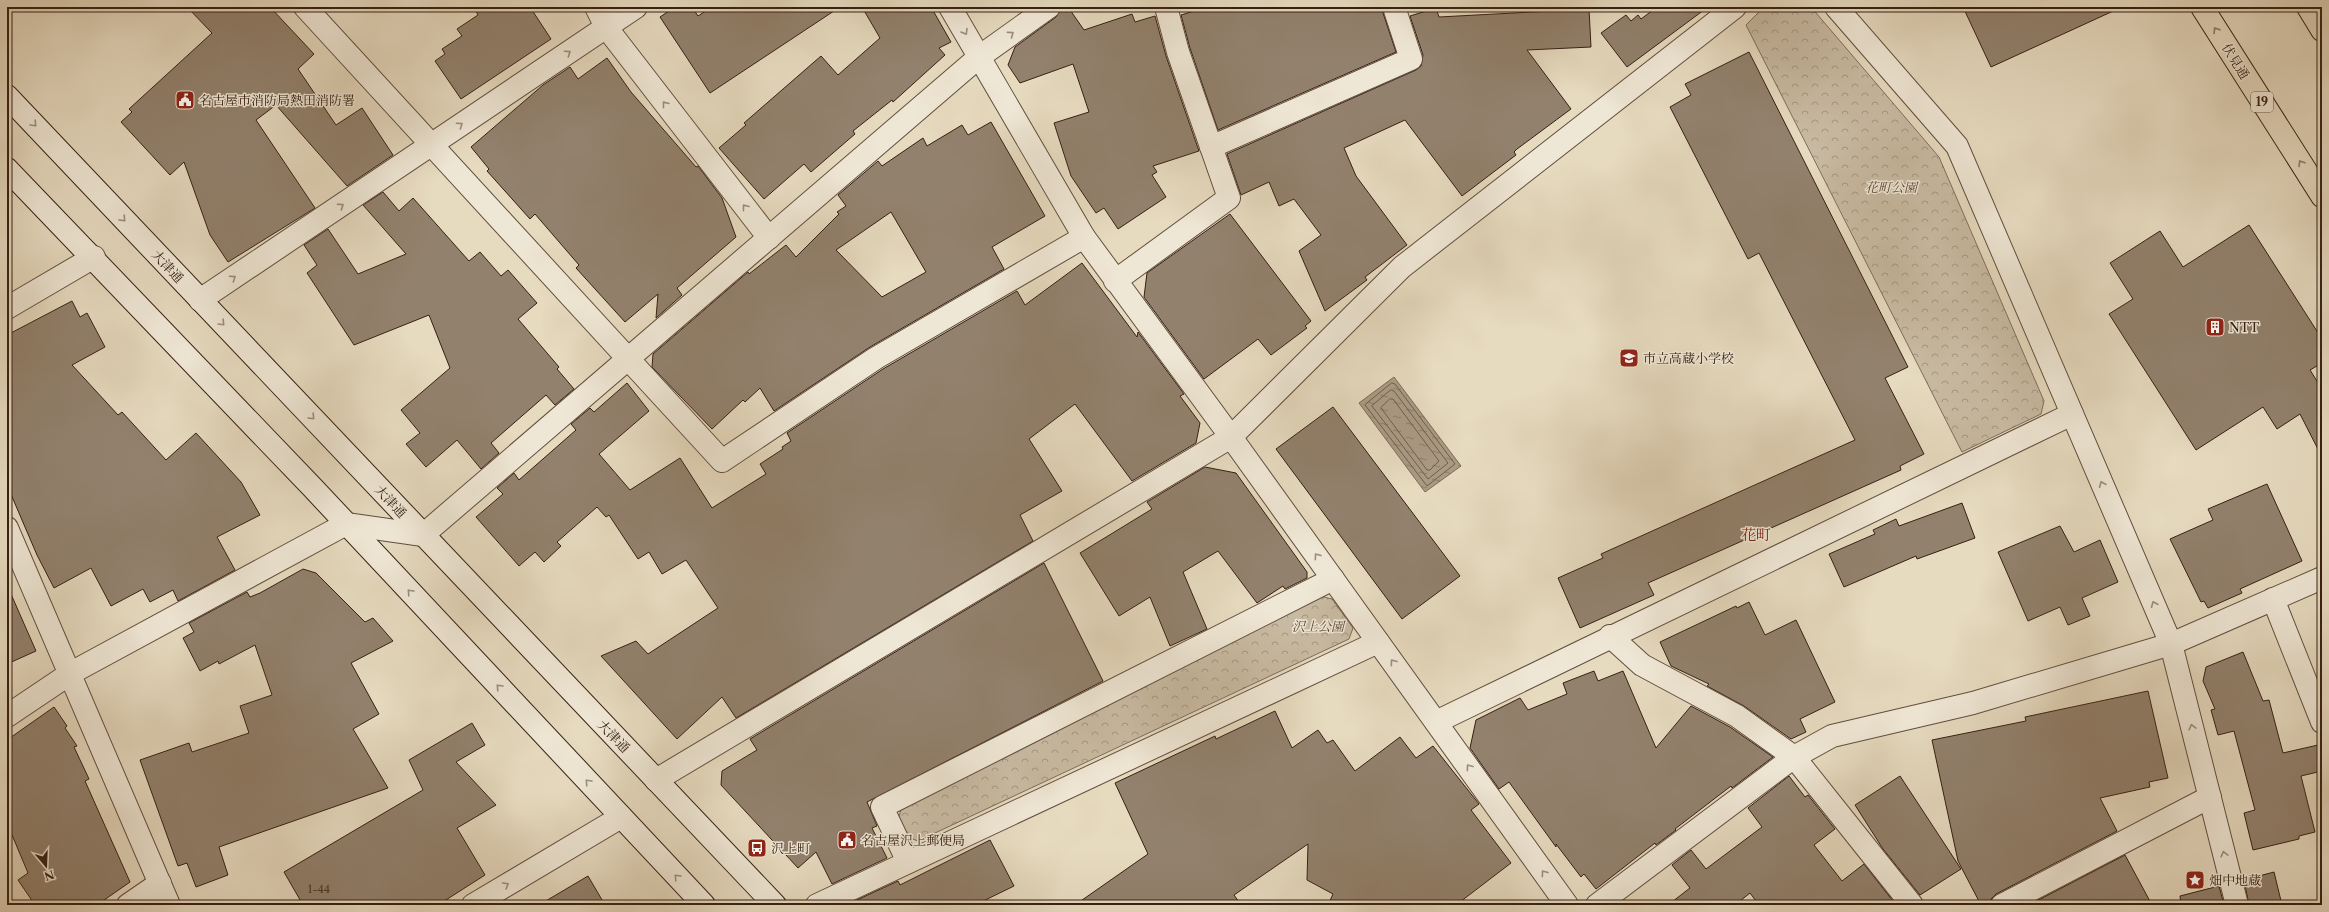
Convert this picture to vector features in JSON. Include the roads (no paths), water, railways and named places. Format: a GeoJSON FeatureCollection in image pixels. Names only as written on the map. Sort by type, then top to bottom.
{"type":"FeatureCollection","features":[{"type":"Feature","properties":{"kind":"highway","name":"伏見通"},"geometry":{"type":"LineString","coordinates":[[2202,7],[2322,196]]}},
{"type":"Feature","properties":{"kind":"highway"},"geometry":{"type":"LineString","coordinates":[[2308,7],[2322,30]]}},
{"type":"Feature","properties":{"kind":"street"},"geometry":{"type":"LineString","coordinates":[[305,7],[722,462],[876,358],[1084,237]]}},
{"type":"Feature","properties":{"kind":"street"},"geometry":{"type":"LineString","coordinates":[[596,7],[606,27],[769,238]]}},
{"type":"Feature","properties":{"kind":"street"},"geometry":{"type":"LineString","coordinates":[[200,300],[636,7]]}},
{"type":"Feature","properties":{"kind":"street"},"geometry":{"type":"LineString","coordinates":[[950,7],[1084,237],[1114,281],[1231,437],[1567,905]]}},
{"type":"Feature","properties":{"kind":"street"},"geometry":{"type":"LineString","coordinates":[[7,716],[71,673],[346,524],[423,535],[979,57],[1049,7]]}},
{"type":"Feature","properties":{"kind":"street"},"geometry":{"type":"LineString","coordinates":[[1114,281],[1229,198],[1178,52],[1166,7]]}},
{"type":"Feature","properties":{"kind":"street"},"geometry":{"type":"LineString","coordinates":[[1211,147],[1411,59],[1394,7]]}},
{"type":"Feature","properties":{"kind":"street"},"geometry":{"type":"LineString","coordinates":[[656,780],[1231,437],[1402,267],[1735,7]]}},
{"type":"Feature","properties":{"kind":"street"},"geometry":{"type":"LineString","coordinates":[[1836,7],[1957,146],[2171,644],[2236,905]]}},
{"type":"Feature","properties":{"kind":"street","name":"大津通"},"geometry":{"type":"LineString","coordinates":[[7,96],[775,905]]}},
{"type":"Feature","properties":{"kind":"street"},"geometry":{"type":"LineString","coordinates":[[7,169],[94,257],[704,905]]}},
{"type":"Feature","properties":{"kind":"street"},"geometry":{"type":"LineString","coordinates":[[7,308],[94,257]]}},
{"type":"Feature","properties":{"kind":"street"},"geometry":{"type":"LineString","coordinates":[[1436,722],[1610,636],[2072,414]]}},
{"type":"Feature","properties":{"kind":"street"},"geometry":{"type":"LineString","coordinates":[[7,528],[71,673],[169,905]]}},
{"type":"Feature","properties":{"kind":"street"},"geometry":{"type":"LineString","coordinates":[[1597,905],[1794,757],[1832,736],[1973,703],[2171,644],[2322,578]]}},
{"type":"Feature","properties":{"kind":"street"},"geometry":{"type":"LineString","coordinates":[[908,862],[882,807],[1333,579]]}},
{"type":"Feature","properties":{"kind":"street"},"geometry":{"type":"LineString","coordinates":[[2273,599],[2322,722]]}},
{"type":"Feature","properties":{"kind":"street"},"geometry":{"type":"LineString","coordinates":[[1610,636],[1642,665],[1737,716],[1794,757],[1912,905]]}},
{"type":"Feature","properties":{"kind":"street"},"geometry":{"type":"LineString","coordinates":[[817,905],[1378,642]]}},
{"type":"Feature","properties":{"kind":"street"},"geometry":{"type":"LineString","coordinates":[[2002,905],[2210,797]]}},
{"type":"Feature","properties":{"kind":"street"},"geometry":{"type":"LineString","coordinates":[[473,905],[621,817]]}},
{"type":"Feature","properties":{"kind":"street"},"geometry":{"type":"LineString","coordinates":[[128,905],[160,883]]}},
{"type":"Feature","properties":{"kind":"water"},"geometry":{"type":"Polygon","coordinates":[[[1394,377],[1461,466],[1425,492],[1359,403],[1394,377]]]}},
{"type":"Feature","properties":{"kind":"place","name":"名古屋市消防局熱田消防署"},"geometry":{"type":"Point","coordinates":[185,100]}},
{"type":"Feature","properties":{"kind":"place","name":"NTT"},"geometry":{"type":"Point","coordinates":[2215,327]}},
{"type":"Feature","properties":{"kind":"place","name":"市立高蔵小学校"},"geometry":{"type":"Point","coordinates":[1629,358]}},
{"type":"Feature","properties":{"kind":"place","name":"名古屋沢上郵便局"},"geometry":{"type":"Point","coordinates":[847,840]}},
{"type":"Feature","properties":{"kind":"place","name":"沢上町"},"geometry":{"type":"Point","coordinates":[757,848]}},
{"type":"Feature","properties":{"kind":"place","name":"畑中地蔵"},"geometry":{"type":"Point","coordinates":[2195,880]}},
{"type":"Feature","properties":{"kind":"district","name":"花町"},"geometry":{"type":"Point","coordinates":[1756,535]}},
{"type":"Feature","properties":{"kind":"park label","name":"花町公園"},"geometry":{"type":"Point","coordinates":[1891,187]}},
{"type":"Feature","properties":{"kind":"park label","name":"沢上公園"},"geometry":{"type":"Point","coordinates":[1318,626]}}]}
